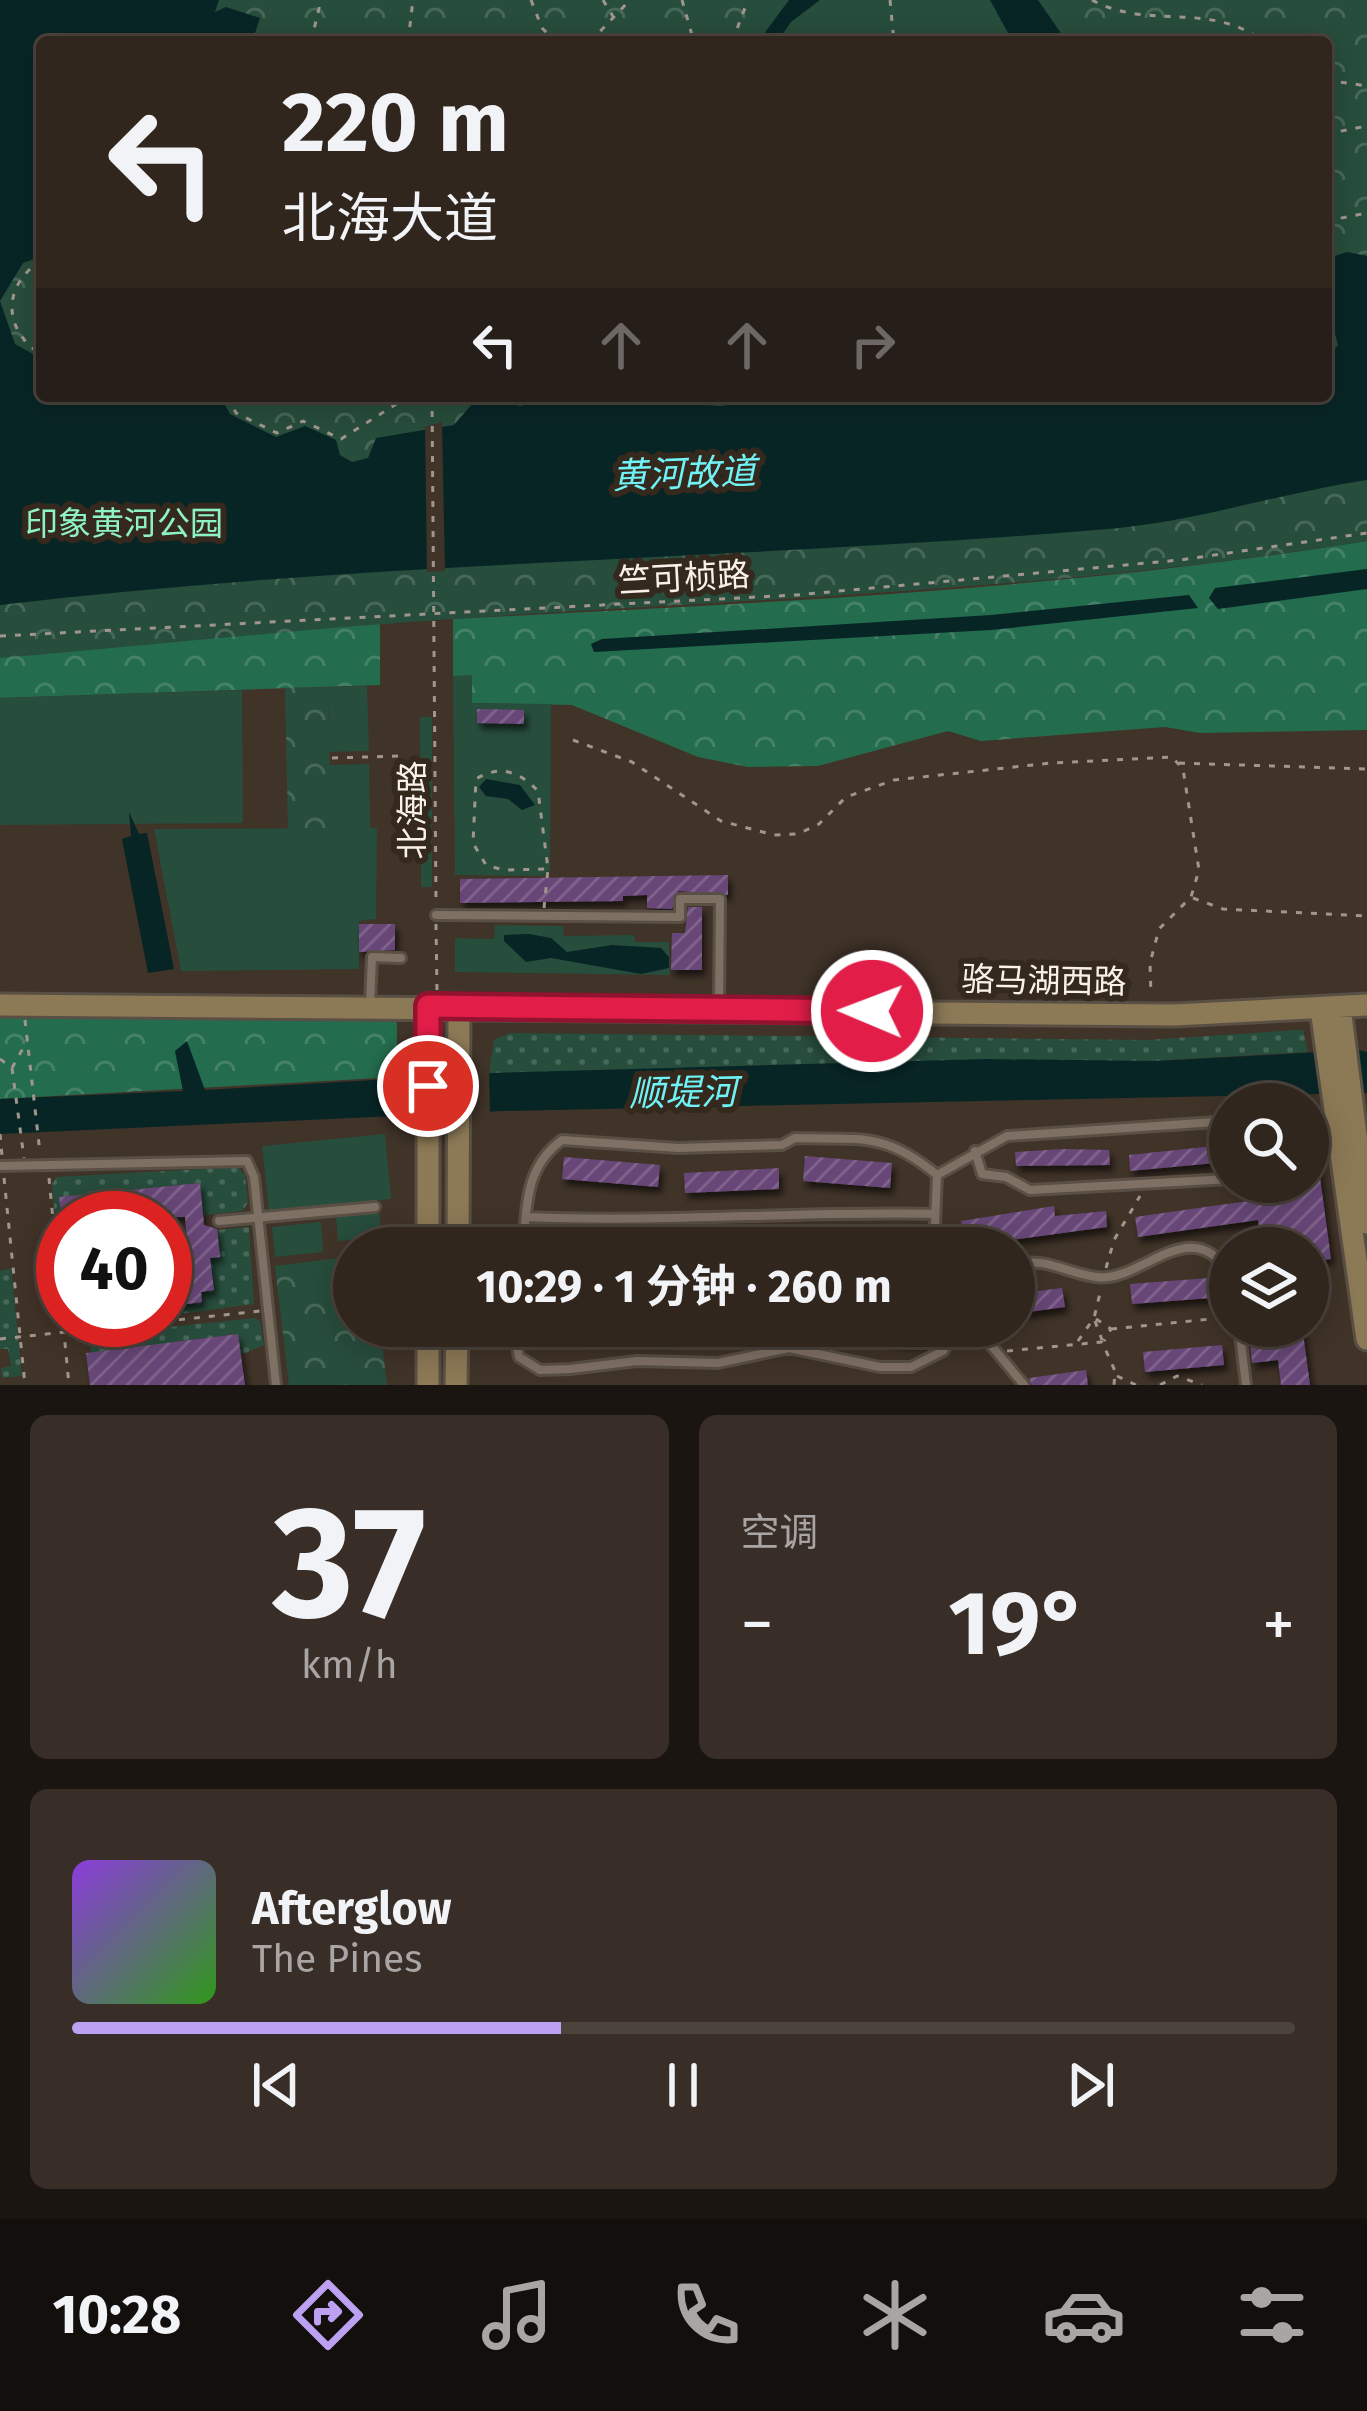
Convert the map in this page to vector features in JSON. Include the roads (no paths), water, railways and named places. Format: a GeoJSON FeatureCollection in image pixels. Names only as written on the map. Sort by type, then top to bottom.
{"type":"FeatureCollection","features":[{"type":"Feature","properties":{"kind":"street","name":"骆马湖西路"},"geometry":{"type":"LineString","coordinates":[[12,1006],[1151,1015],[1367,1005]]}},
{"type":"Feature","properties":{"kind":"street"},"geometry":{"type":"LineString","coordinates":[[428,1227],[428,1047],[442,1006]]}},
{"type":"Feature","properties":{"kind":"street"},"geometry":{"type":"LineString","coordinates":[[442,1006],[459,1050],[458,1227]]}},
{"type":"Feature","properties":{"kind":"street"},"geometry":{"type":"LineString","coordinates":[[1331,1008],[1367,1339]]}},
{"type":"Feature","properties":{"kind":"street"},"geometry":{"type":"LineString","coordinates":[[1347,1133],[1367,1223]]}},
{"type":"Feature","properties":{"kind":"street"},"geometry":{"type":"LineString","coordinates":[[428,1347],[428,1385]]}},
{"type":"Feature","properties":{"kind":"street"},"geometry":{"type":"LineString","coordinates":[[457,1347],[457,1385]]}},
{"type":"Feature","properties":{"kind":"lane"},"geometry":{"type":"LineString","coordinates":[[436,915],[680,917],[680,899],[720,899],[719,1009]]}},
{"type":"Feature","properties":{"kind":"lane"},"geometry":{"type":"LineString","coordinates":[[370,1006],[372,957],[401,958]]}},
{"type":"Feature","properties":{"kind":"lane"},"geometry":{"type":"LineString","coordinates":[[937,1175],[1007,1136],[1209,1122]]}},
{"type":"Feature","properties":{"kind":"lane"},"geometry":{"type":"LineString","coordinates":[[525,1227],[530,1180],[543,1154],[562,1140],[678,1148],[782,1145],[795,1138],[890,1142],[937,1175]]}},
{"type":"Feature","properties":{"kind":"lane"},"geometry":{"type":"LineString","coordinates":[[975,1151],[982,1174],[1030,1190],[1209,1179]]}},
{"type":"Feature","properties":{"kind":"lane"},"geometry":{"type":"LineString","coordinates":[[2,1166],[236,1157],[250,1166],[276,1385]]}},
{"type":"Feature","properties":{"kind":"lane"},"geometry":{"type":"LineString","coordinates":[[937,1175],[938,1227]]}},
{"type":"Feature","properties":{"kind":"lane"},"geometry":{"type":"LineString","coordinates":[[220,1221],[375,1207]]}},
{"type":"Feature","properties":{"kind":"lane"},"geometry":{"type":"LineString","coordinates":[[526,1217],[625,1222],[765,1212],[935,1214]]}},
{"type":"Feature","properties":{"kind":"lane"},"geometry":{"type":"LineString","coordinates":[[1035,1261],[1104,1277],[1179,1249],[1209,1253]]}},
{"type":"Feature","properties":{"kind":"lane"},"geometry":{"type":"LineString","coordinates":[[517,1347],[519,1358],[540,1370],[637,1361],[718,1364],[789,1348],[880,1366],[911,1367],[945,1347]]}},
{"type":"Feature","properties":{"kind":"lane"},"geometry":{"type":"LineString","coordinates":[[994,1347],[1024,1385]]}},
{"type":"Feature","properties":{"kind":"lane"},"geometry":{"type":"LineString","coordinates":[[1241,1347],[1246,1385]]}},
{"type":"Feature","properties":{"kind":"water"},"geometry":{"type":"Polygon","coordinates":[[[0,0],[219,0],[215,12],[226,7],[260,18],[254,36],[36,36],[36,258],[23,263],[0,301],[0,0]]]}},
{"type":"Feature","properties":{"kind":"water"},"geometry":{"type":"Polygon","coordinates":[[[789,0],[820,0],[781,36],[762,36],[789,0]]]}},
{"type":"Feature","properties":{"kind":"water"},"geometry":{"type":"Polygon","coordinates":[[[990,0],[1038,0],[1063,36],[1010,36],[990,0]]]}},
{"type":"Feature","properties":{"kind":"water","name":"黄河故道"},"geometry":{"type":"Polygon","coordinates":[[[1347,252],[1367,256],[1367,480],[1108,529],[276,579],[0,605],[0,301],[15,344],[36,356],[36,402],[223,402],[230,414],[276,437],[305,426],[336,440],[340,455],[352,462],[368,458],[376,438],[454,425],[474,402],[722,406],[741,402],[1332,402],[1332,352],[1338,345],[1332,322],[1332,257],[1347,252]]]}},
{"type":"Feature","properties":{"kind":"water"},"geometry":{"type":"Polygon","coordinates":[[[1367,569],[1367,589],[1218,609],[1209,598],[1215,588],[1367,569]]]}},
{"type":"Feature","properties":{"kind":"water"},"geometry":{"type":"Polygon","coordinates":[[[1189,595],[1198,608],[991,630],[594,652],[591,644],[602,639],[991,615],[1189,595]]]}},
{"type":"Feature","properties":{"kind":"water"},"geometry":{"type":"Polygon","coordinates":[[[486,779],[520,785],[535,805],[522,810],[508,799],[486,796],[479,787],[486,779]]]}},
{"type":"Feature","properties":{"kind":"water"},"geometry":{"type":"Polygon","coordinates":[[[129,812],[139,834],[147,833],[174,969],[148,973],[122,839],[131,836],[129,812]]]}},
{"type":"Feature","properties":{"kind":"water"},"geometry":{"type":"Polygon","coordinates":[[[504,935],[551,938],[567,952],[612,945],[661,948],[669,957],[669,968],[641,974],[551,958],[526,962],[504,941],[504,935]]]}},
{"type":"Feature","properties":{"kind":"water","name":"顺堤河"},"geometry":{"type":"Polygon","coordinates":[[[187,1041],[205,1090],[494,1073],[986,1059],[1154,1061],[1358,1050],[1367,1052],[1367,1093],[1329,1094],[1329,1083],[1209,1083],[1209,1096],[504,1111],[0,1134],[0,1099],[183,1091],[175,1051],[187,1041]]]}},
{"type":"Feature","properties":{"kind":"park label","name":"印象黄河公园"},"geometry":{"type":"Point","coordinates":[124,523]}}]}
